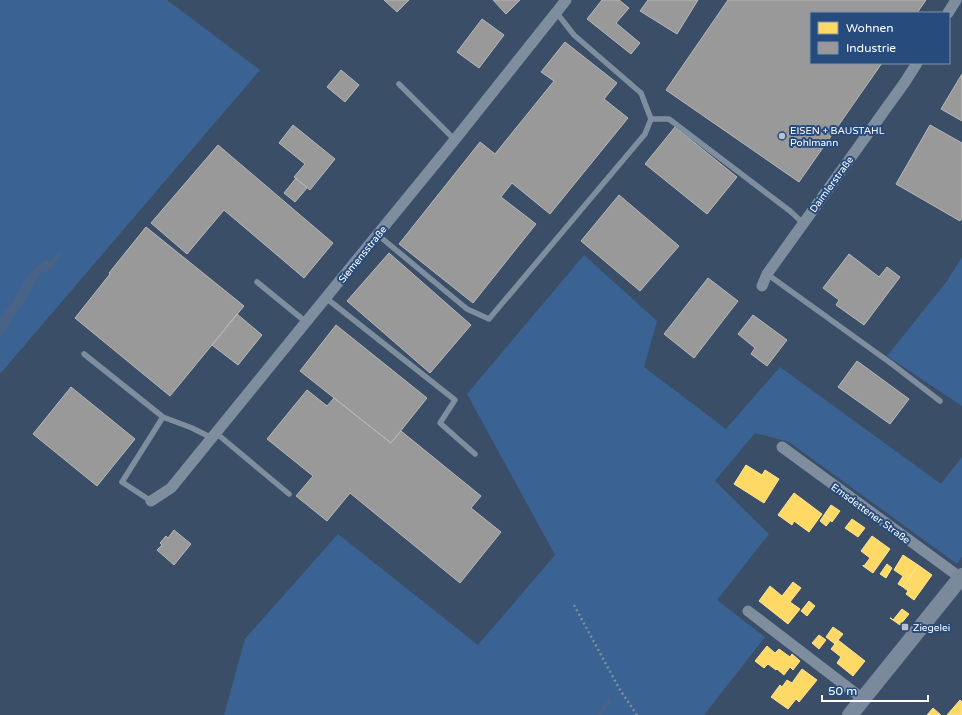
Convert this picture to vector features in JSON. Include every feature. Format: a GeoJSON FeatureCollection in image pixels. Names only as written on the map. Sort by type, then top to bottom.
{"type":"FeatureCollection","features":[{"type":"Feature","properties":{"kind":"main road","name":"Emsdettener Straße"},"geometry":{"type":"LineString","coordinates":[[850,715],[961,577]]}},
{"type":"Feature","properties":{"kind":"street","name":"Siemensstraße"},"geometry":{"type":"LineString","coordinates":[[151,501],[171,488],[455,140],[566,0]]}},
{"type":"Feature","properties":{"kind":"street"},"geometry":{"type":"LineString","coordinates":[[949,12],[956,0]]}},
{"type":"Feature","properties":{"kind":"street","name":"Daimlerstraße"},"geometry":{"type":"LineString","coordinates":[[762,286],[767,274],[916,64]]}},
{"type":"Feature","properties":{"kind":"street","name":"Emsdettener Straße"},"geometry":{"type":"LineString","coordinates":[[782,447],[961,577]]}},
{"type":"Feature","properties":{"kind":"street"},"geometry":{"type":"LineString","coordinates":[[748,611],[863,699]]}},
{"type":"Feature","properties":{"kind":"lane"},"geometry":{"type":"LineString","coordinates":[[378,235],[467,309],[489,319],[645,134],[651,120],[641,93],[574,35],[556,12]]}},
{"type":"Feature","properties":{"kind":"lane"},"geometry":{"type":"LineString","coordinates":[[400,84],[455,140]]}},
{"type":"Feature","properties":{"kind":"lane"},"geometry":{"type":"LineString","coordinates":[[651,120],[668,119],[790,211],[803,223]]}},
{"type":"Feature","properties":{"kind":"lane"},"geometry":{"type":"LineString","coordinates":[[767,274],[892,364],[940,401]]}},
{"type":"Feature","properties":{"kind":"lane"},"geometry":{"type":"LineString","coordinates":[[257,282],[306,322]]}},
{"type":"Feature","properties":{"kind":"lane"},"geometry":{"type":"LineString","coordinates":[[326,298],[455,400],[440,423],[475,454]]}},
{"type":"Feature","properties":{"kind":"lane"},"geometry":{"type":"LineString","coordinates":[[84,354],[163,417],[214,436],[289,494]]}},
{"type":"Feature","properties":{"kind":"lane"},"geometry":{"type":"LineString","coordinates":[[151,501],[122,482],[163,417]]}},
{"type":"Feature","properties":{"kind":"path"},"geometry":{"type":"LineString","coordinates":[[574,606],[620,690],[637,715]]}},
{"type":"Feature","properties":{"kind":"shaded area"},"geometry":{"type":"Polygon","coordinates":[[[0,0],[167,0],[260,70],[0,374],[0,0]]]}},
{"type":"Feature","properties":{"kind":"shaded area"},"geometry":{"type":"Polygon","coordinates":[[[61,251],[62,252],[51,269],[40,273],[37,281],[0,338],[0,318],[10,305],[27,277],[35,267],[45,260],[49,261],[61,251]]]}},
{"type":"Feature","properties":{"kind":"shaded area"},"geometry":{"type":"Polygon","coordinates":[[[584,255],[657,321],[644,367],[726,429],[780,367],[941,484],[962,457],[962,557],[957,564],[789,442],[755,433],[715,481],[769,534],[717,600],[765,637],[704,715],[224,715],[245,639],[338,534],[478,645],[555,555],[467,394],[584,255]]]}},
{"type":"Feature","properties":{"kind":"shaded area"},"geometry":{"type":"Polygon","coordinates":[[[962,257],[962,406],[887,356],[947,281],[962,257]]]}},
{"type":"Feature","properties":{"kind":"building: Wohnen"},"geometry":{"type":"Polygon","coordinates":[[[746,465],[762,475],[765,470],[779,479],[764,503],[734,484],[746,465]]]}},
{"type":"Feature","properties":{"kind":"building: Wohnen"},"geometry":{"type":"Polygon","coordinates":[[[794,493],[822,514],[809,532],[794,521],[792,525],[778,515],[794,493]]]}},
{"type":"Feature","properties":{"kind":"building: Wohnen"},"geometry":{"type":"Polygon","coordinates":[[[831,505],[840,511],[832,522],[824,515],[831,505]]]}},
{"type":"Feature","properties":{"kind":"building: Wohnen"},"geometry":{"type":"Polygon","coordinates":[[[824,515],[831,520],[826,526],[820,521],[824,515]]]}},
{"type":"Feature","properties":{"kind":"building: Wohnen"},"geometry":{"type":"Polygon","coordinates":[[[852,519],[865,528],[858,537],[845,528],[852,519]]]}},
{"type":"Feature","properties":{"kind":"building: Wohnen"},"geometry":{"type":"Polygon","coordinates":[[[872,536],[890,549],[873,573],[863,566],[870,558],[861,551],[872,536]]]}},
{"type":"Feature","properties":{"kind":"building: Wohnen"},"geometry":{"type":"Polygon","coordinates":[[[903,555],[918,565],[903,587],[898,584],[903,576],[894,570],[903,555]]]}},
{"type":"Feature","properties":{"kind":"building: Wohnen"},"geometry":{"type":"Polygon","coordinates":[[[887,564],[892,568],[886,578],[880,574],[887,564]]]}},
{"type":"Feature","properties":{"kind":"building: Wohnen"},"geometry":{"type":"Polygon","coordinates":[[[918,565],[932,575],[914,600],[906,594],[908,591],[903,587],[918,565]]]}},
{"type":"Feature","properties":{"kind":"building: Wohnen"},"geometry":{"type":"Polygon","coordinates":[[[793,582],[801,588],[790,602],[800,609],[788,624],[759,601],[770,586],[782,596],[793,582]]]}},
{"type":"Feature","properties":{"kind":"building: Wohnen"},"geometry":{"type":"Polygon","coordinates":[[[809,601],[815,606],[807,616],[801,611],[809,601]]]}},
{"type":"Feature","properties":{"kind":"building: Wohnen"},"geometry":{"type":"Polygon","coordinates":[[[902,609],[909,614],[900,625],[890,618],[893,620],[902,609]]]}},
{"type":"Feature","properties":{"kind":"building: Wohnen"},"geometry":{"type":"Polygon","coordinates":[[[833,627],[843,634],[835,644],[826,637],[833,627]]]}},
{"type":"Feature","properties":{"kind":"building: Wohnen"},"geometry":{"type":"Polygon","coordinates":[[[819,635],[826,640],[819,649],[812,643],[819,635]]]}},
{"type":"Feature","properties":{"kind":"building: Wohnen"},"geometry":{"type":"Polygon","coordinates":[[[838,640],[865,661],[853,676],[837,663],[841,657],[831,649],[838,640]]]}},
{"type":"Feature","properties":{"kind":"building: Wohnen"},"geometry":{"type":"Polygon","coordinates":[[[767,646],[775,653],[779,649],[790,657],[792,654],[800,661],[793,670],[790,667],[784,675],[768,664],[764,668],[755,661],[767,646]]]}},
{"type":"Feature","properties":{"kind":"building: Wohnen"},"geometry":{"type":"Polygon","coordinates":[[[802,669],[817,680],[799,702],[796,699],[788,709],[771,697],[780,685],[782,687],[787,680],[792,683],[802,669]]]}},
{"type":"Feature","properties":{"kind":"building: Wohnen"},"geometry":{"type":"Polygon","coordinates":[[[960,700],[962,702],[962,715],[947,715],[960,700]]]}},
{"type":"Feature","properties":{"kind":"building: Wohnen"},"geometry":{"type":"Polygon","coordinates":[[[933,708],[941,715],[927,715],[933,708]]]}},
{"type":"Feature","properties":{"kind":"building: Industrie"},"geometry":{"type":"Polygon","coordinates":[[[384,0],[409,0],[397,12],[384,0]]]}},
{"type":"Feature","properties":{"kind":"building: Industrie"},"geometry":{"type":"Polygon","coordinates":[[[493,0],[520,0],[506,14],[493,0]]]}},
{"type":"Feature","properties":{"kind":"building: Industrie"},"geometry":{"type":"Polygon","coordinates":[[[602,0],[619,0],[629,8],[616,23],[640,43],[631,54],[587,19],[602,0]]]}},
{"type":"Feature","properties":{"kind":"building: Industrie"},"geometry":{"type":"Polygon","coordinates":[[[648,0],[698,0],[677,34],[640,11],[648,0]]]}},
{"type":"Feature","properties":{"kind":"building: Industrie","name":"EISEN + BAUSTAHL Pohlmann"},"geometry":{"type":"Polygon","coordinates":[[[728,0],[926,0],[918,12],[810,12],[810,64],[881,64],[799,182],[666,90],[728,0]]]}},
{"type":"Feature","properties":{"kind":"building: Industrie"},"geometry":{"type":"Polygon","coordinates":[[[482,19],[504,35],[479,68],[457,52],[482,19]]]}},
{"type":"Feature","properties":{"kind":"building: Industrie"},"geometry":{"type":"Polygon","coordinates":[[[565,42],[617,83],[604,99],[628,118],[550,214],[512,183],[501,197],[536,224],[473,303],[399,244],[480,142],[495,154],[554,81],[541,72],[565,42]]]}},
{"type":"Feature","properties":{"kind":"building: Industrie"},"geometry":{"type":"Polygon","coordinates":[[[341,70],[359,85],[345,102],[327,87],[341,70]]]}},
{"type":"Feature","properties":{"kind":"building: Industrie"},"geometry":{"type":"Polygon","coordinates":[[[962,74],[962,121],[941,109],[962,74]]]}},
{"type":"Feature","properties":{"kind":"building: Industrie"},"geometry":{"type":"Polygon","coordinates":[[[293,125],[335,159],[310,190],[294,177],[305,164],[279,143],[293,125]]]}},
{"type":"Feature","properties":{"kind":"building: Industrie"},"geometry":{"type":"Polygon","coordinates":[[[930,125],[962,143],[962,218],[960,221],[896,184],[930,125]]]}},
{"type":"Feature","properties":{"kind":"building: Industrie"},"geometry":{"type":"Polygon","coordinates":[[[675,127],[737,177],[707,214],[645,164],[675,127]]]}},
{"type":"Feature","properties":{"kind":"building: Industrie"},"geometry":{"type":"Polygon","coordinates":[[[218,145],[333,243],[304,278],[224,210],[187,254],[151,223],[218,145]]]}},
{"type":"Feature","properties":{"kind":"building: Industrie"},"geometry":{"type":"Polygon","coordinates":[[[296,178],[307,188],[295,202],[284,193],[296,178]]]}},
{"type":"Feature","properties":{"kind":"building: Industrie"},"geometry":{"type":"Polygon","coordinates":[[[619,195],[679,246],[640,291],[581,241],[619,195]]]}},
{"type":"Feature","properties":{"kind":"building: Industrie"},"geometry":{"type":"Polygon","coordinates":[[[146,227],[244,306],[170,396],[75,318],[146,227]]]}},
{"type":"Feature","properties":{"kind":"building: Industrie"},"geometry":{"type":"Polygon","coordinates":[[[389,253],[471,325],[430,373],[347,301],[389,253]]]}},
{"type":"Feature","properties":{"kind":"building: Industrie"},"geometry":{"type":"Polygon","coordinates":[[[849,254],[879,277],[887,267],[900,277],[864,325],[836,305],[839,300],[823,288],[849,254]]]}},
{"type":"Feature","properties":{"kind":"building: Industrie"},"geometry":{"type":"Polygon","coordinates":[[[708,278],[738,301],[694,358],[664,334],[708,278]]]}},
{"type":"Feature","properties":{"kind":"building: Industrie"},"geometry":{"type":"Polygon","coordinates":[[[237,314],[262,335],[238,365],[212,345],[237,314]]]}},
{"type":"Feature","properties":{"kind":"building: Industrie"},"geometry":{"type":"Polygon","coordinates":[[[753,315],[787,340],[767,366],[751,354],[755,348],[738,334],[753,315]]]}},
{"type":"Feature","properties":{"kind":"building: Industrie"},"geometry":{"type":"Polygon","coordinates":[[[336,325],[427,398],[391,443],[300,371],[336,325]]]}},
{"type":"Feature","properties":{"kind":"building: Industrie"},"geometry":{"type":"Polygon","coordinates":[[[857,361],[909,399],[890,424],[838,387],[857,361]]]}},
{"type":"Feature","properties":{"kind":"building: Industrie"},"geometry":{"type":"Polygon","coordinates":[[[71,387],[135,439],[97,486],[33,434],[71,387]]]}},
{"type":"Feature","properties":{"kind":"building: Industrie"},"geometry":{"type":"Polygon","coordinates":[[[307,390],[327,406],[334,398],[391,443],[401,431],[481,496],[471,508],[501,532],[460,583],[350,493],[327,521],[296,496],[313,476],[267,439],[307,390]]]}},
{"type":"Feature","properties":{"kind":"building: Industrie"},"geometry":{"type":"Polygon","coordinates":[[[174,530],[191,544],[174,565],[157,550],[162,545],[160,543],[166,536],[168,538],[174,530]]]}},
{"type":"Feature","properties":{"kind":"waterway"},"geometry":{"type":"LineString","coordinates":[[599,715],[609,702]]}},
{"type":"Feature","properties":{"kind":"place","name":"EISEN + BAUSTAHL Pohlmann"},"geometry":{"type":"Point","coordinates":[782,136]}},
{"type":"Feature","properties":{"kind":"place","name":"Ziegelei"},"geometry":{"type":"Point","coordinates":[905,627]}}]}
